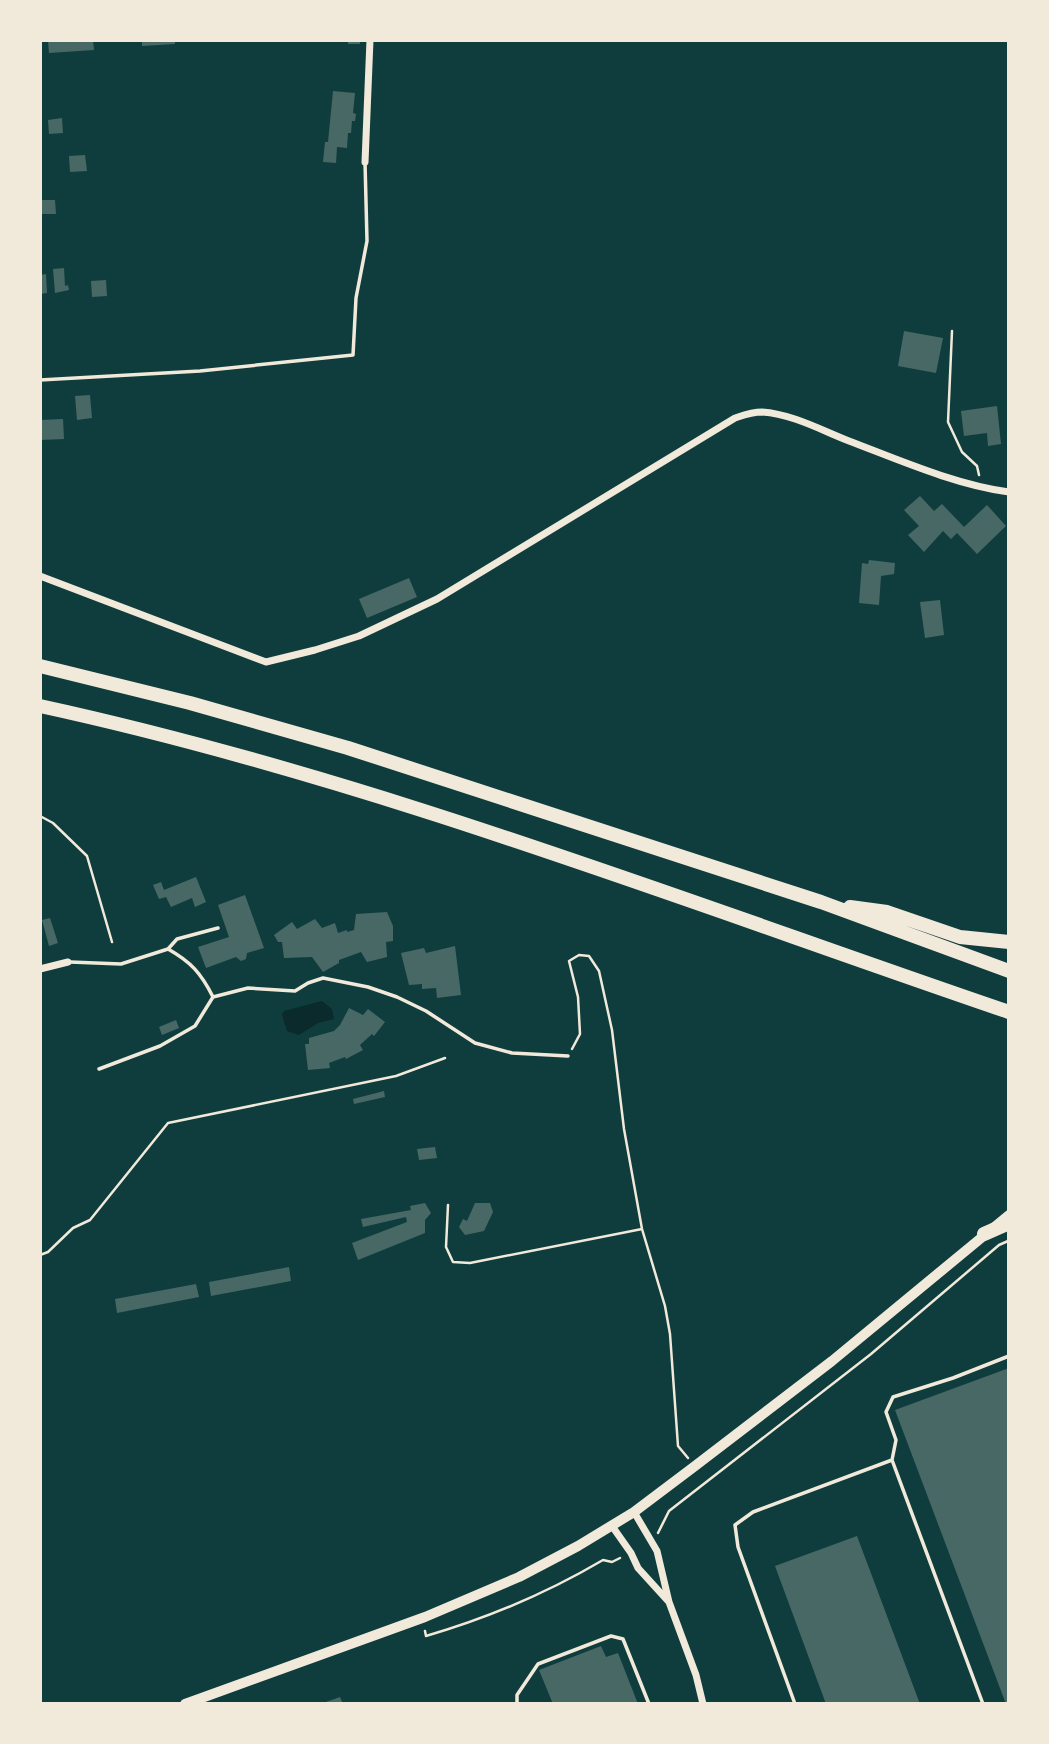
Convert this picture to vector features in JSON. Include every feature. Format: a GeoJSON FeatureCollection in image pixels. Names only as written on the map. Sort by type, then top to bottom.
{"type":"FeatureCollection","features":[{"type":"Feature","properties":{"kind":"highway"},"geometry":{"type":"LineString","coordinates":[[40,666],[177,700],[348,748],[821,902],[1009,971]]}},
{"type":"Feature","properties":{"kind":"highway"},"geometry":{"type":"LineString","coordinates":[[40,706],[179,740],[379,798],[621,877],[1009,1012]]}},
{"type":"Feature","properties":{"kind":"highway"},"geometry":{"type":"LineString","coordinates":[[821,902],[887,912],[960,937],[1009,942]]}},
{"type":"Feature","properties":{"kind":"highway"},"geometry":{"type":"LineString","coordinates":[[984,1234],[1009,1223]]}},
{"type":"Feature","properties":{"kind":"main road"},"geometry":{"type":"LineString","coordinates":[[185,1704],[425,1617],[519,1577],[612,1526],[832,1361],[1009,1215]]}},
{"type":"Feature","properties":{"kind":"street"},"geometry":{"type":"LineString","coordinates":[[365,162],[370,40]]}},
{"type":"Feature","properties":{"kind":"street"},"geometry":{"type":"LineString","coordinates":[[40,576],[266,662],[359,636],[437,599],[736,418],[752,412],[795,419],[981,488],[1009,492]]}},
{"type":"Feature","properties":{"kind":"street"},"geometry":{"type":"LineString","coordinates":[[40,969],[68,962]]}},
{"type":"Feature","properties":{"kind":"street"},"geometry":{"type":"LineString","coordinates":[[634,1512],[657,1551],[669,1602],[696,1675],[703,1704]]}},
{"type":"Feature","properties":{"kind":"street"},"geometry":{"type":"LineString","coordinates":[[612,1526],[638,1568],[669,1602]]}},
{"type":"Feature","properties":{"kind":"lane"},"geometry":{"type":"LineString","coordinates":[[40,380],[200,371],[353,355],[356,298],[367,241],[365,162]]}},
{"type":"Feature","properties":{"kind":"lane"},"geometry":{"type":"LineString","coordinates":[[68,962],[121,964],[168,948],[177,939],[218,928]]}},
{"type":"Feature","properties":{"kind":"lane"},"geometry":{"type":"LineString","coordinates":[[168,948],[190,962],[213,998]]}},
{"type":"Feature","properties":{"kind":"lane"},"geometry":{"type":"LineString","coordinates":[[99,1069],[160,1046],[195,1026],[213,998],[248,988],[295,991],[323,978],[369,987],[397,997],[426,1011],[475,1043],[512,1053],[568,1056]]}},
{"type":"Feature","properties":{"kind":"lane"},"geometry":{"type":"LineString","coordinates":[[983,1704],[892,1460],[896,1440],[886,1412],[893,1397],[1009,1356]]}},
{"type":"Feature","properties":{"kind":"lane"},"geometry":{"type":"LineString","coordinates":[[795,1704],[738,1547],[735,1525],[753,1512],[892,1460]]}},
{"type":"Feature","properties":{"kind":"lane"},"geometry":{"type":"LineString","coordinates":[[517,1704],[517,1695],[538,1664],[611,1636],[623,1639],[649,1704]]}},
{"type":"Feature","properties":{"kind":"path"},"geometry":{"type":"LineString","coordinates":[[953,331],[947,422],[962,452],[977,466],[981,488]]}},
{"type":"Feature","properties":{"kind":"path"},"geometry":{"type":"LineString","coordinates":[[40,816],[53,823],[86,856],[112,942]]}},
{"type":"Feature","properties":{"kind":"path"},"geometry":{"type":"LineString","coordinates":[[568,1056],[580,1034],[578,997],[569,961],[579,955],[589,956],[599,971],[612,1030],[624,1129],[642,1229],[667,1315],[678,1446],[695,1466]]}},
{"type":"Feature","properties":{"kind":"path"},"geometry":{"type":"LineString","coordinates":[[40,1255],[48,1252],[73,1228],[90,1220],[169,1123],[396,1076],[445,1058]]}},
{"type":"Feature","properties":{"kind":"path"},"geometry":{"type":"LineString","coordinates":[[448,1205],[446,1247],[453,1262],[470,1263],[642,1229]]}},
{"type":"Feature","properties":{"kind":"water"},"geometry":{"type":"Polygon","coordinates":[[[322,1001],[332,1009],[334,1019],[318,1023],[299,1035],[287,1031],[282,1015],[284,1011],[322,1001]]]}},
{"type":"Feature","properties":{"kind":"building"},"geometry":{"type":"Polygon","coordinates":[[[93,40],[94,50],[49,53],[48,41],[93,40]]]}},
{"type":"Feature","properties":{"kind":"building"},"geometry":{"type":"Polygon","coordinates":[[[142,40],[175,40],[175,44],[142,46],[142,40]]]}},
{"type":"Feature","properties":{"kind":"building"},"geometry":{"type":"Polygon","coordinates":[[[348,40],[360,40],[360,44],[348,44],[348,40]]]}},
{"type":"Feature","properties":{"kind":"building"},"geometry":{"type":"Polygon","coordinates":[[[333,91],[355,93],[353,113],[356,114],[351,133],[348,133],[347,148],[337,147],[336,163],[323,162],[325,142],[328,142],[333,91]]]}},
{"type":"Feature","properties":{"kind":"building"},"geometry":{"type":"Polygon","coordinates":[[[62,118],[63,133],[49,134],[48,120],[62,118]]]}},
{"type":"Feature","properties":{"kind":"building"},"geometry":{"type":"Polygon","coordinates":[[[85,155],[87,171],[70,172],[69,156],[85,155]]]}},
{"type":"Feature","properties":{"kind":"building"},"geometry":{"type":"Polygon","coordinates":[[[40,200],[55,200],[56,214],[40,214],[40,200]]]}},
{"type":"Feature","properties":{"kind":"building"},"geometry":{"type":"Polygon","coordinates":[[[64,268],[65,286],[68,285],[69,290],[55,293],[53,269],[64,268]]]}},
{"type":"Feature","properties":{"kind":"building"},"geometry":{"type":"Polygon","coordinates":[[[46,274],[47,293],[40,294],[40,275],[46,274]]]}},
{"type":"Feature","properties":{"kind":"building"},"geometry":{"type":"Polygon","coordinates":[[[106,280],[107,296],[92,297],[91,281],[106,280]]]}},
{"type":"Feature","properties":{"kind":"building"},"geometry":{"type":"Polygon","coordinates":[[[904,331],[943,338],[936,373],[898,366],[904,331]]]}},
{"type":"Feature","properties":{"kind":"building"},"geometry":{"type":"Polygon","coordinates":[[[90,395],[92,418],[77,420],[75,396],[90,395]]]}},
{"type":"Feature","properties":{"kind":"building"},"geometry":{"type":"Polygon","coordinates":[[[997,406],[1001,444],[988,446],[987,433],[964,436],[961,411],[997,406]]]}},
{"type":"Feature","properties":{"kind":"building"},"geometry":{"type":"Polygon","coordinates":[[[63,419],[64,439],[40,440],[40,420],[63,419]]]}},
{"type":"Feature","properties":{"kind":"building"},"geometry":{"type":"Polygon","coordinates":[[[920,496],[934,511],[942,504],[964,527],[987,505],[1006,526],[977,554],[957,533],[951,539],[943,531],[924,552],[908,535],[919,526],[904,510],[920,496]]]}},
{"type":"Feature","properties":{"kind":"building"},"geometry":{"type":"Polygon","coordinates":[[[869,560],[895,563],[894,574],[881,576],[879,605],[859,603],[862,563],[868,564],[869,560]]]}},
{"type":"Feature","properties":{"kind":"building"},"geometry":{"type":"Polygon","coordinates":[[[409,578],[417,597],[367,618],[359,599],[409,578]]]}},
{"type":"Feature","properties":{"kind":"building"},"geometry":{"type":"Polygon","coordinates":[[[940,600],[944,635],[925,638],[920,602],[940,600]]]}},
{"type":"Feature","properties":{"kind":"building"},"geometry":{"type":"Polygon","coordinates":[[[196,877],[206,902],[195,907],[192,898],[171,907],[166,897],[159,899],[153,885],[161,882],[164,890],[196,877]]]}},
{"type":"Feature","properties":{"kind":"building"},"geometry":{"type":"Polygon","coordinates":[[[245,895],[264,948],[247,953],[246,959],[241,961],[236,957],[206,968],[198,947],[229,937],[218,905],[245,895]]]}},
{"type":"Feature","properties":{"kind":"building"},"geometry":{"type":"Polygon","coordinates":[[[387,912],[393,926],[393,941],[386,942],[387,957],[367,962],[361,952],[339,960],[339,963],[323,972],[312,957],[284,958],[282,942],[278,942],[274,935],[292,922],[297,929],[315,919],[322,928],[335,923],[338,933],[347,932],[354,930],[356,914],[387,912]]]}},
{"type":"Feature","properties":{"kind":"building"},"geometry":{"type":"Polygon","coordinates":[[[50,918],[58,943],[49,946],[42,920],[50,918]]]}},
{"type":"Feature","properties":{"kind":"building"},"geometry":{"type":"Polygon","coordinates":[[[455,946],[461,995],[437,998],[436,988],[422,989],[422,984],[409,985],[401,953],[424,948],[426,953],[455,946]]]}},
{"type":"Feature","properties":{"kind":"building"},"geometry":{"type":"Polygon","coordinates":[[[349,1008],[363,1015],[368,1009],[385,1022],[374,1036],[372,1034],[360,1045],[363,1050],[346,1059],[345,1057],[329,1063],[330,1068],[308,1070],[305,1044],[309,1044],[309,1038],[334,1031],[349,1008]]]}},
{"type":"Feature","properties":{"kind":"building"},"geometry":{"type":"Polygon","coordinates":[[[176,1020],[179,1028],[162,1035],[159,1027],[176,1020]]]}},
{"type":"Feature","properties":{"kind":"building"},"geometry":{"type":"Polygon","coordinates":[[[384,1091],[385,1097],[354,1104],[353,1099],[384,1091]]]}},
{"type":"Feature","properties":{"kind":"building"},"geometry":{"type":"Polygon","coordinates":[[[435,1147],[437,1158],[419,1160],[417,1149],[435,1147]]]}},
{"type":"Feature","properties":{"kind":"building"},"geometry":{"type":"Polygon","coordinates":[[[425,1203],[431,1213],[425,1220],[425,1233],[358,1260],[352,1243],[407,1222],[406,1217],[363,1227],[361,1219],[411,1210],[410,1206],[425,1203]]]}},
{"type":"Feature","properties":{"kind":"building"},"geometry":{"type":"Polygon","coordinates":[[[475,1203],[490,1203],[493,1212],[484,1231],[465,1235],[459,1227],[463,1219],[467,1221],[475,1203]]]}},
{"type":"Feature","properties":{"kind":"building"},"geometry":{"type":"Polygon","coordinates":[[[289,1267],[291,1281],[211,1296],[209,1282],[289,1267]]]}},
{"type":"Feature","properties":{"kind":"building"},"geometry":{"type":"Polygon","coordinates":[[[196,1284],[199,1297],[117,1313],[115,1299],[196,1284]]]}},
{"type":"Feature","properties":{"kind":"building"},"geometry":{"type":"Polygon","coordinates":[[[1009,1368],[1009,1704],[1006,1704],[895,1410],[1009,1368]]]}},
{"type":"Feature","properties":{"kind":"building"},"geometry":{"type":"Polygon","coordinates":[[[857,1536],[920,1704],[826,1704],[775,1566],[857,1536]]]}},
{"type":"Feature","properties":{"kind":"building"},"geometry":{"type":"Polygon","coordinates":[[[601,1646],[606,1657],[618,1653],[638,1704],[553,1704],[539,1670],[601,1646]]]}},
{"type":"Feature","properties":{"kind":"building"},"geometry":{"type":"Polygon","coordinates":[[[340,1697],[343,1704],[323,1704],[323,1703],[340,1697]]]}}]}
